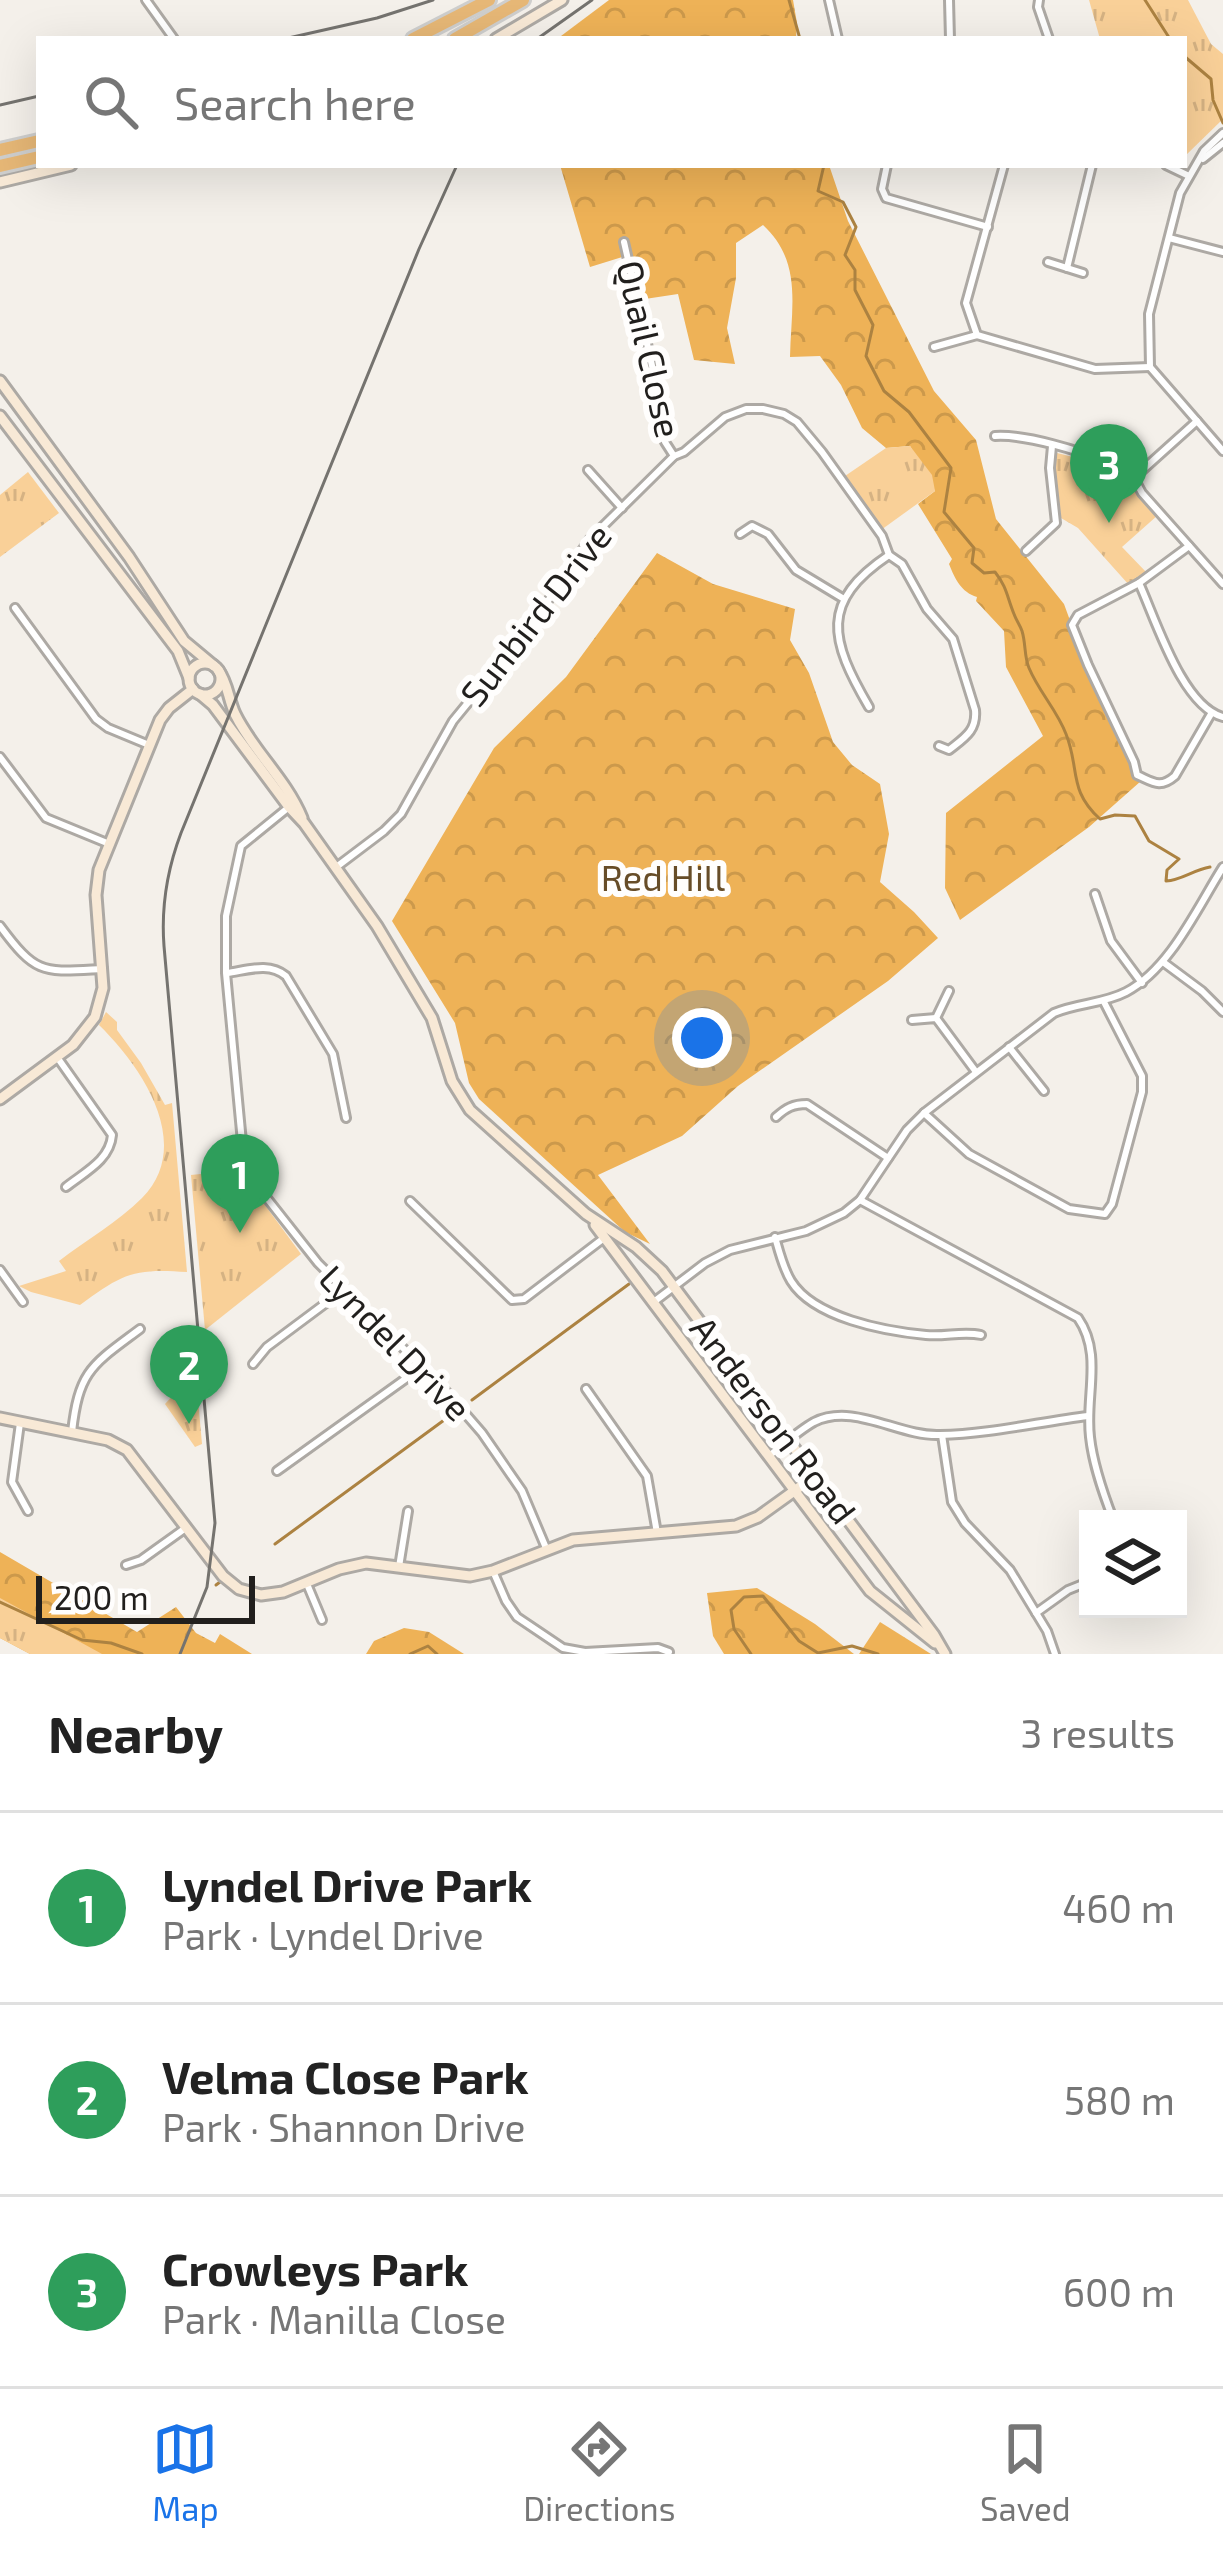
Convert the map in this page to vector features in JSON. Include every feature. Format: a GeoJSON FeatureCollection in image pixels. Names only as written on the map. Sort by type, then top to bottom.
{"type":"FeatureCollection","features":[{"type":"Feature","properties":{"kind":"highway"},"geometry":{"type":"LineString","coordinates":[[419,36],[489,0]]}},
{"type":"Feature","properties":{"kind":"highway"},"geometry":{"type":"LineString","coordinates":[[459,36],[523,0]]}},
{"type":"Feature","properties":{"kind":"highway"},"geometry":{"type":"LineString","coordinates":[[0,150],[36,142]]}},
{"type":"Feature","properties":{"kind":"highway"},"geometry":{"type":"LineString","coordinates":[[0,166],[36,158]]}},
{"type":"Feature","properties":{"kind":"street"},"geometry":{"type":"LineString","coordinates":[[146,0],[172,36]]}},
{"type":"Feature","properties":{"kind":"street"},"geometry":{"type":"LineString","coordinates":[[501,36],[562,0]]}},
{"type":"Feature","properties":{"kind":"street"},"geometry":{"type":"LineString","coordinates":[[829,0],[837,36]]}},
{"type":"Feature","properties":{"kind":"street"},"geometry":{"type":"LineString","coordinates":[[949,0],[950,36]]}},
{"type":"Feature","properties":{"kind":"street"},"geometry":{"type":"LineString","coordinates":[[1039,0],[1047,36]]}},
{"type":"Feature","properties":{"kind":"street"},"geometry":{"type":"LineString","coordinates":[[1223,133],[1204,152],[1180,193],[1149,314],[1150,367],[1223,451]]}},
{"type":"Feature","properties":{"kind":"street"},"geometry":{"type":"LineString","coordinates":[[1200,160],[1223,143]]}},
{"type":"Feature","properties":{"kind":"street"},"geometry":{"type":"LineString","coordinates":[[0,182],[58,168]]}},
{"type":"Feature","properties":{"kind":"street"},"geometry":{"type":"LineString","coordinates":[[886,168],[882,189],[886,199],[988,227]]}},
{"type":"Feature","properties":{"kind":"street"},"geometry":{"type":"LineString","coordinates":[[976,335],[966,303],[1003,168]]}},
{"type":"Feature","properties":{"kind":"street"},"geometry":{"type":"LineString","coordinates":[[1067,268],[1091,168]]}},
{"type":"Feature","properties":{"kind":"street"},"geometry":{"type":"LineString","coordinates":[[1172,168],[1189,176]]}},
{"type":"Feature","properties":{"kind":"street"},"geometry":{"type":"LineString","coordinates":[[1168,238],[1223,252]]}},
{"type":"Feature","properties":{"kind":"street","name":"Quail Close"},"geometry":{"type":"LineString","coordinates":[[624,242],[665,442],[674,456]]}},
{"type":"Feature","properties":{"kind":"street"},"geometry":{"type":"LineString","coordinates":[[1048,262],[1083,273]]}},
{"type":"Feature","properties":{"kind":"street"},"geometry":{"type":"LineString","coordinates":[[934,347],[976,335],[1096,369],[1150,367]]}},
{"type":"Feature","properties":{"kind":"street","name":"Anderson Road"},"geometry":{"type":"LineString","coordinates":[[0,381],[182,638],[225,681],[236,716],[429,1012],[452,1081],[467,1106],[608,1234],[864,1584],[942,1650]]}},
{"type":"Feature","properties":{"kind":"street","name":"Sunbird Drive"},"geometry":{"type":"LineString","coordinates":[[335,868],[401,814],[453,721],[532,626],[589,540],[674,456],[738,411],[763,409],[784,414],[807,431],[884,539],[890,555],[902,564],[926,609],[953,639],[976,722],[970,734],[950,750],[939,746]]}},
{"type":"Feature","properties":{"kind":"street","name":"Anderson Road"},"geometry":{"type":"LineString","coordinates":[[0,416],[181,655],[194,687],[292,805]]}},
{"type":"Feature","properties":{"kind":"street"},"geometry":{"type":"LineString","coordinates":[[1135,478],[1197,421]]}},
{"type":"Feature","properties":{"kind":"street"},"geometry":{"type":"LineString","coordinates":[[19,442],[36,429]]}},
{"type":"Feature","properties":{"kind":"street"},"geometry":{"type":"LineString","coordinates":[[995,436],[1014,436],[1111,463],[1135,478],[1142,493],[1223,584]]}},
{"type":"Feature","properties":{"kind":"street"},"geometry":{"type":"LineString","coordinates":[[1026,551],[1056,523],[1052,446]]}},
{"type":"Feature","properties":{"kind":"street"},"geometry":{"type":"LineString","coordinates":[[39,469],[56,457]]}},
{"type":"Feature","properties":{"kind":"street"},"geometry":{"type":"LineString","coordinates":[[588,470],[622,508]]}},
{"type":"Feature","properties":{"kind":"street"},"geometry":{"type":"LineString","coordinates":[[740,534],[752,526],[764,531],[792,567],[844,599]]}},
{"type":"Feature","properties":{"kind":"street"},"geometry":{"type":"LineString","coordinates":[[1189,546],[1139,583],[1078,615],[1072,625],[1137,775],[1157,785],[1166,784],[1210,714]]}},
{"type":"Feature","properties":{"kind":"street"},"geometry":{"type":"LineString","coordinates":[[869,706],[838,640],[838,615],[858,579],[890,555]]}},
{"type":"Feature","properties":{"kind":"street"},"geometry":{"type":"LineString","coordinates":[[1139,583],[1187,690],[1210,714],[1223,717]]}},
{"type":"Feature","properties":{"kind":"street"},"geometry":{"type":"LineString","coordinates":[[15,608],[96,719],[149,745]]}},
{"type":"Feature","properties":{"kind":"street"},"geometry":{"type":"LineString","coordinates":[[0,1098],[81,1038],[95,1017],[102,998],[103,969],[98,870],[165,712],[194,687],[198,665],[216,668],[221,681],[217,690],[210,694],[194,687]]}},
{"type":"Feature","properties":{"kind":"street"},"geometry":{"type":"LineString","coordinates":[[0,758],[46,818],[107,843]]}},
{"type":"Feature","properties":{"kind":"street","name":"Lyndel Drive"},"geometry":{"type":"LineString","coordinates":[[292,805],[246,839],[236,857],[226,916],[226,973],[247,1173],[291,1232],[344,1290],[460,1405],[514,1476],[546,1548]]}},
{"type":"Feature","properties":{"kind":"street"},"geometry":{"type":"LineString","coordinates":[[655,1301],[717,1256],[827,1224],[860,1200],[924,1113],[976,1072],[1054,1013],[1104,1002],[1142,982],[1163,962],[1223,867]]}},
{"type":"Feature","properties":{"kind":"street"},"geometry":{"type":"LineString","coordinates":[[1095,894],[1111,941],[1142,982]]}},
{"type":"Feature","properties":{"kind":"street"},"geometry":{"type":"LineString","coordinates":[[0,926],[40,968],[103,969]]}},
{"type":"Feature","properties":{"kind":"street"},"geometry":{"type":"LineString","coordinates":[[1163,962],[1223,1012]]}},
{"type":"Feature","properties":{"kind":"street"},"geometry":{"type":"LineString","coordinates":[[226,973],[267,967],[286,976],[333,1054],[346,1118]]}},
{"type":"Feature","properties":{"kind":"street"},"geometry":{"type":"LineString","coordinates":[[936,1018],[949,991]]}},
{"type":"Feature","properties":{"kind":"street"},"geometry":{"type":"LineString","coordinates":[[924,1113],[969,1154],[1069,1209],[1105,1214],[1112,1204],[1142,1092],[1142,1076],[1104,1002]]}},
{"type":"Feature","properties":{"kind":"street"},"geometry":{"type":"LineString","coordinates":[[912,1020],[936,1018]]}},
{"type":"Feature","properties":{"kind":"street"},"geometry":{"type":"LineString","coordinates":[[936,1018],[976,1072]]}},
{"type":"Feature","properties":{"kind":"street"},"geometry":{"type":"LineString","coordinates":[[1009,1047],[1044,1091]]}},
{"type":"Feature","properties":{"kind":"street"},"geometry":{"type":"LineString","coordinates":[[57,1057],[112,1135],[104,1158],[66,1186]]}},
{"type":"Feature","properties":{"kind":"street"},"geometry":{"type":"LineString","coordinates":[[776,1117],[796,1104],[807,1104],[888,1158]]}},
{"type":"Feature","properties":{"kind":"street"},"geometry":{"type":"LineString","coordinates":[[860,1200],[1078,1318],[1092,1349],[1088,1416],[1096,1469],[1110,1510]]}},
{"type":"Feature","properties":{"kind":"street"},"geometry":{"type":"LineString","coordinates":[[410,1201],[512,1300],[524,1299],[608,1234]]}},
{"type":"Feature","properties":{"kind":"street","name":"Anderson Road"},"geometry":{"type":"LineString","coordinates":[[608,1234],[646,1255],[674,1287],[942,1650]]}},
{"type":"Feature","properties":{"kind":"street"},"geometry":{"type":"LineString","coordinates":[[775,1237],[789,1279],[825,1312],[925,1335],[981,1335]]}},
{"type":"Feature","properties":{"kind":"street"},"geometry":{"type":"LineString","coordinates":[[0,1270],[23,1302]]}},
{"type":"Feature","properties":{"kind":"street"},"geometry":{"type":"LineString","coordinates":[[253,1364],[267,1347],[344,1290]]}},
{"type":"Feature","properties":{"kind":"street"},"geometry":{"type":"LineString","coordinates":[[72,1432],[76,1400],[86,1375],[98,1360],[140,1329]]}},
{"type":"Feature","properties":{"kind":"street"},"geometry":{"type":"LineString","coordinates":[[277,1472],[422,1367]]}},
{"type":"Feature","properties":{"kind":"street"},"geometry":{"type":"LineString","coordinates":[[586,1389],[647,1475],[657,1533]]}},
{"type":"Feature","properties":{"kind":"street"},"geometry":{"type":"LineString","coordinates":[[769,1456],[816,1421],[838,1416],[942,1436],[1088,1416]]}},
{"type":"Feature","properties":{"kind":"street"},"geometry":{"type":"LineString","coordinates":[[0,1418],[108,1440],[128,1450],[223,1576],[258,1595],[274,1594],[351,1565],[379,1564],[458,1576],[493,1571],[573,1540],[736,1526],[758,1517],[815,1476]]}},
{"type":"Feature","properties":{"kind":"street"},"geometry":{"type":"LineString","coordinates":[[20,1421],[12,1482],[28,1511]]}},
{"type":"Feature","properties":{"kind":"street"},"geometry":{"type":"LineString","coordinates":[[942,1436],[952,1502],[965,1523],[1001,1557],[1055,1654]]}},
{"type":"Feature","properties":{"kind":"street"},"geometry":{"type":"LineString","coordinates":[[399,1567],[408,1511]]}},
{"type":"Feature","properties":{"kind":"street"},"geometry":{"type":"LineString","coordinates":[[126,1564],[141,1560],[187,1527]]}},
{"type":"Feature","properties":{"kind":"street"},"geometry":{"type":"LineString","coordinates":[[867,1546],[898,1595],[889,1607]]}},
{"type":"Feature","properties":{"kind":"street"},"geometry":{"type":"LineString","coordinates":[[493,1571],[518,1617],[562,1648],[669,1652]]}},
{"type":"Feature","properties":{"kind":"street"},"geometry":{"type":"LineString","coordinates":[[307,1582],[322,1620]]}},
{"type":"Feature","properties":{"kind":"street"},"geometry":{"type":"LineString","coordinates":[[1036,1613],[1079,1586]]}},
{"type":"Feature","properties":{"kind":"green space"},"geometry":{"type":"Polygon","coordinates":[[[609,0],[793,0],[797,23],[796,36],[561,36],[609,0]]]}},
{"type":"Feature","properties":{"kind":"green space"},"geometry":{"type":"Polygon","coordinates":[[[1089,0],[1188,0],[1211,44],[1223,54],[1223,119],[1187,154],[1187,36],[1099,36],[1089,0]]]}},
{"type":"Feature","properties":{"kind":"green space"},"geometry":{"type":"Polygon","coordinates":[[[561,168],[830,168],[848,221],[934,391],[976,440],[996,519],[1064,604],[1091,678],[1141,781],[1089,827],[960,920],[945,888],[946,813],[1043,736],[1006,667],[1004,631],[977,597],[959,584],[949,564],[952,559],[918,504],[935,491],[910,446],[886,448],[862,428],[820,356],[790,357],[789,270],[776,239],[763,225],[736,243],[736,278],[727,328],[735,364],[694,360],[678,294],[645,299],[632,254],[590,267],[561,168]]]}},
{"type":"Feature","properties":{"kind":"green space"},"geometry":{"type":"Polygon","coordinates":[[[910,446],[932,475],[935,491],[881,530],[845,476],[886,448],[910,446]]]}},
{"type":"Feature","properties":{"kind":"green space"},"geometry":{"type":"Polygon","coordinates":[[[1057,453],[1113,467],[1158,515],[1122,547],[1147,573],[1129,585],[1078,528],[1061,518],[1052,458],[1057,453]]]}},
{"type":"Feature","properties":{"kind":"green space"},"geometry":{"type":"Polygon","coordinates":[[[28,472],[59,513],[0,557],[0,495],[28,472]]]}},
{"type":"Feature","properties":{"kind":"green space","name":"Red Hill"},"geometry":{"type":"Polygon","coordinates":[[[657,553],[713,584],[795,609],[790,640],[809,673],[833,742],[852,765],[880,784],[889,834],[880,882],[938,938],[888,981],[738,1086],[682,1136],[598,1175],[650,1244],[625,1232],[479,1099],[469,1083],[455,1023],[392,921],[494,748],[566,677],[657,553]]]}},
{"type":"Feature","properties":{"kind":"green space"},"geometry":{"type":"Polygon","coordinates":[[[106,1012],[117,1022],[117,1030],[165,1105],[172,1103],[187,1272],[129,1275],[80,1305],[19,1286],[66,1271],[59,1261],[142,1198],[157,1177],[164,1154],[163,1130],[145,1084],[99,1025],[106,1012]]]}},
{"type":"Feature","properties":{"kind":"green space"},"geometry":{"type":"Polygon","coordinates":[[[239,1170],[301,1254],[205,1330],[191,1175],[239,1170]]]}},
{"type":"Feature","properties":{"kind":"green space"},"geometry":{"type":"Polygon","coordinates":[[[196,1377],[202,1444],[195,1447],[165,1404],[188,1379],[196,1377]]]}},
{"type":"Feature","properties":{"kind":"green space"},"geometry":{"type":"Polygon","coordinates":[[[0,1552],[137,1632],[176,1607],[196,1633],[215,1643],[220,1634],[252,1654],[30,1654],[0,1638],[0,1552]]]}},
{"type":"Feature","properties":{"kind":"green space"},"geometry":{"type":"Polygon","coordinates":[[[757,1588],[854,1654],[724,1654],[713,1636],[707,1593],[757,1588]]]}},
{"type":"Feature","properties":{"kind":"green space"},"geometry":{"type":"Polygon","coordinates":[[[0,1598],[102,1654],[30,1654],[0,1638],[0,1598]]]}},
{"type":"Feature","properties":{"kind":"green space"},"geometry":{"type":"Polygon","coordinates":[[[880,1622],[931,1654],[859,1654],[880,1622]]]}},
{"type":"Feature","properties":{"kind":"green space"},"geometry":{"type":"Polygon","coordinates":[[[404,1628],[429,1632],[464,1654],[366,1654],[374,1641],[404,1628]]]}},
{"type":"Feature","properties":{"kind":"waterway"},"geometry":{"type":"LineString","coordinates":[[789,0],[799,36]]}},
{"type":"Feature","properties":{"kind":"waterway"},"geometry":{"type":"LineString","coordinates":[[1145,0],[1168,36]]}},
{"type":"Feature","properties":{"kind":"waterway"},"geometry":{"type":"LineString","coordinates":[[1187,59],[1211,79],[1223,123]]}},
{"type":"Feature","properties":{"kind":"waterway"},"geometry":{"type":"LineString","coordinates":[[823,168],[818,191],[843,202],[856,227],[845,255],[855,270],[855,290],[873,325],[866,356],[884,391],[909,412],[951,468],[944,512],[974,548],[972,563],[984,573],[995,572],[1004,587],[1022,631],[1029,668],[1066,734],[1083,798],[1100,819],[1135,816],[1149,841],[1179,859],[1167,870],[1166,881],[1210,867]]}},
{"type":"Feature","properties":{"kind":"waterway"},"geometry":{"type":"LineString","coordinates":[[472,1400],[629,1284]]}},
{"type":"Feature","properties":{"kind":"waterway"},"geometry":{"type":"LineString","coordinates":[[275,1544],[451,1415]]}},
{"type":"Feature","properties":{"kind":"waterway"},"geometry":{"type":"LineString","coordinates":[[216,1585],[220,1582]]}},
{"type":"Feature","properties":{"kind":"waterway"},"geometry":{"type":"LineString","coordinates":[[751,1654],[734,1629],[731,1610],[744,1597],[763,1596],[799,1641],[818,1653],[852,1646],[878,1654]]}},
{"type":"Feature","properties":{"kind":"waterway"},"geometry":{"type":"LineString","coordinates":[[0,1602],[82,1640],[111,1643],[142,1654]]}},
{"type":"Feature","properties":{"kind":"waterway"},"geometry":{"type":"LineString","coordinates":[[410,1654],[428,1646],[437,1654]]}},
{"type":"Feature","properties":{"kind":"railway"},"geometry":{"type":"LineString","coordinates":[[297,36],[433,0]]}},
{"type":"Feature","properties":{"kind":"railway"},"geometry":{"type":"LineString","coordinates":[[541,36],[592,0]]}},
{"type":"Feature","properties":{"kind":"railway"},"geometry":{"type":"LineString","coordinates":[[0,105],[36,97]]}},
{"type":"Feature","properties":{"kind":"railway"},"geometry":{"type":"LineString","coordinates":[[180,1654],[207,1587],[215,1523],[164,946],[169,875],[181,833],[456,168]]}},
{"type":"Feature","properties":{"kind":"place","name":"Crowleys Park"},"geometry":{"type":"Point","coordinates":[1109,523]}},
{"type":"Feature","properties":{"kind":"place","name":"Lyndel Drive Park"},"geometry":{"type":"Point","coordinates":[240,1233]}},
{"type":"Feature","properties":{"kind":"place","name":"Velma Close Park"},"geometry":{"type":"Point","coordinates":[189,1424]}}]}
